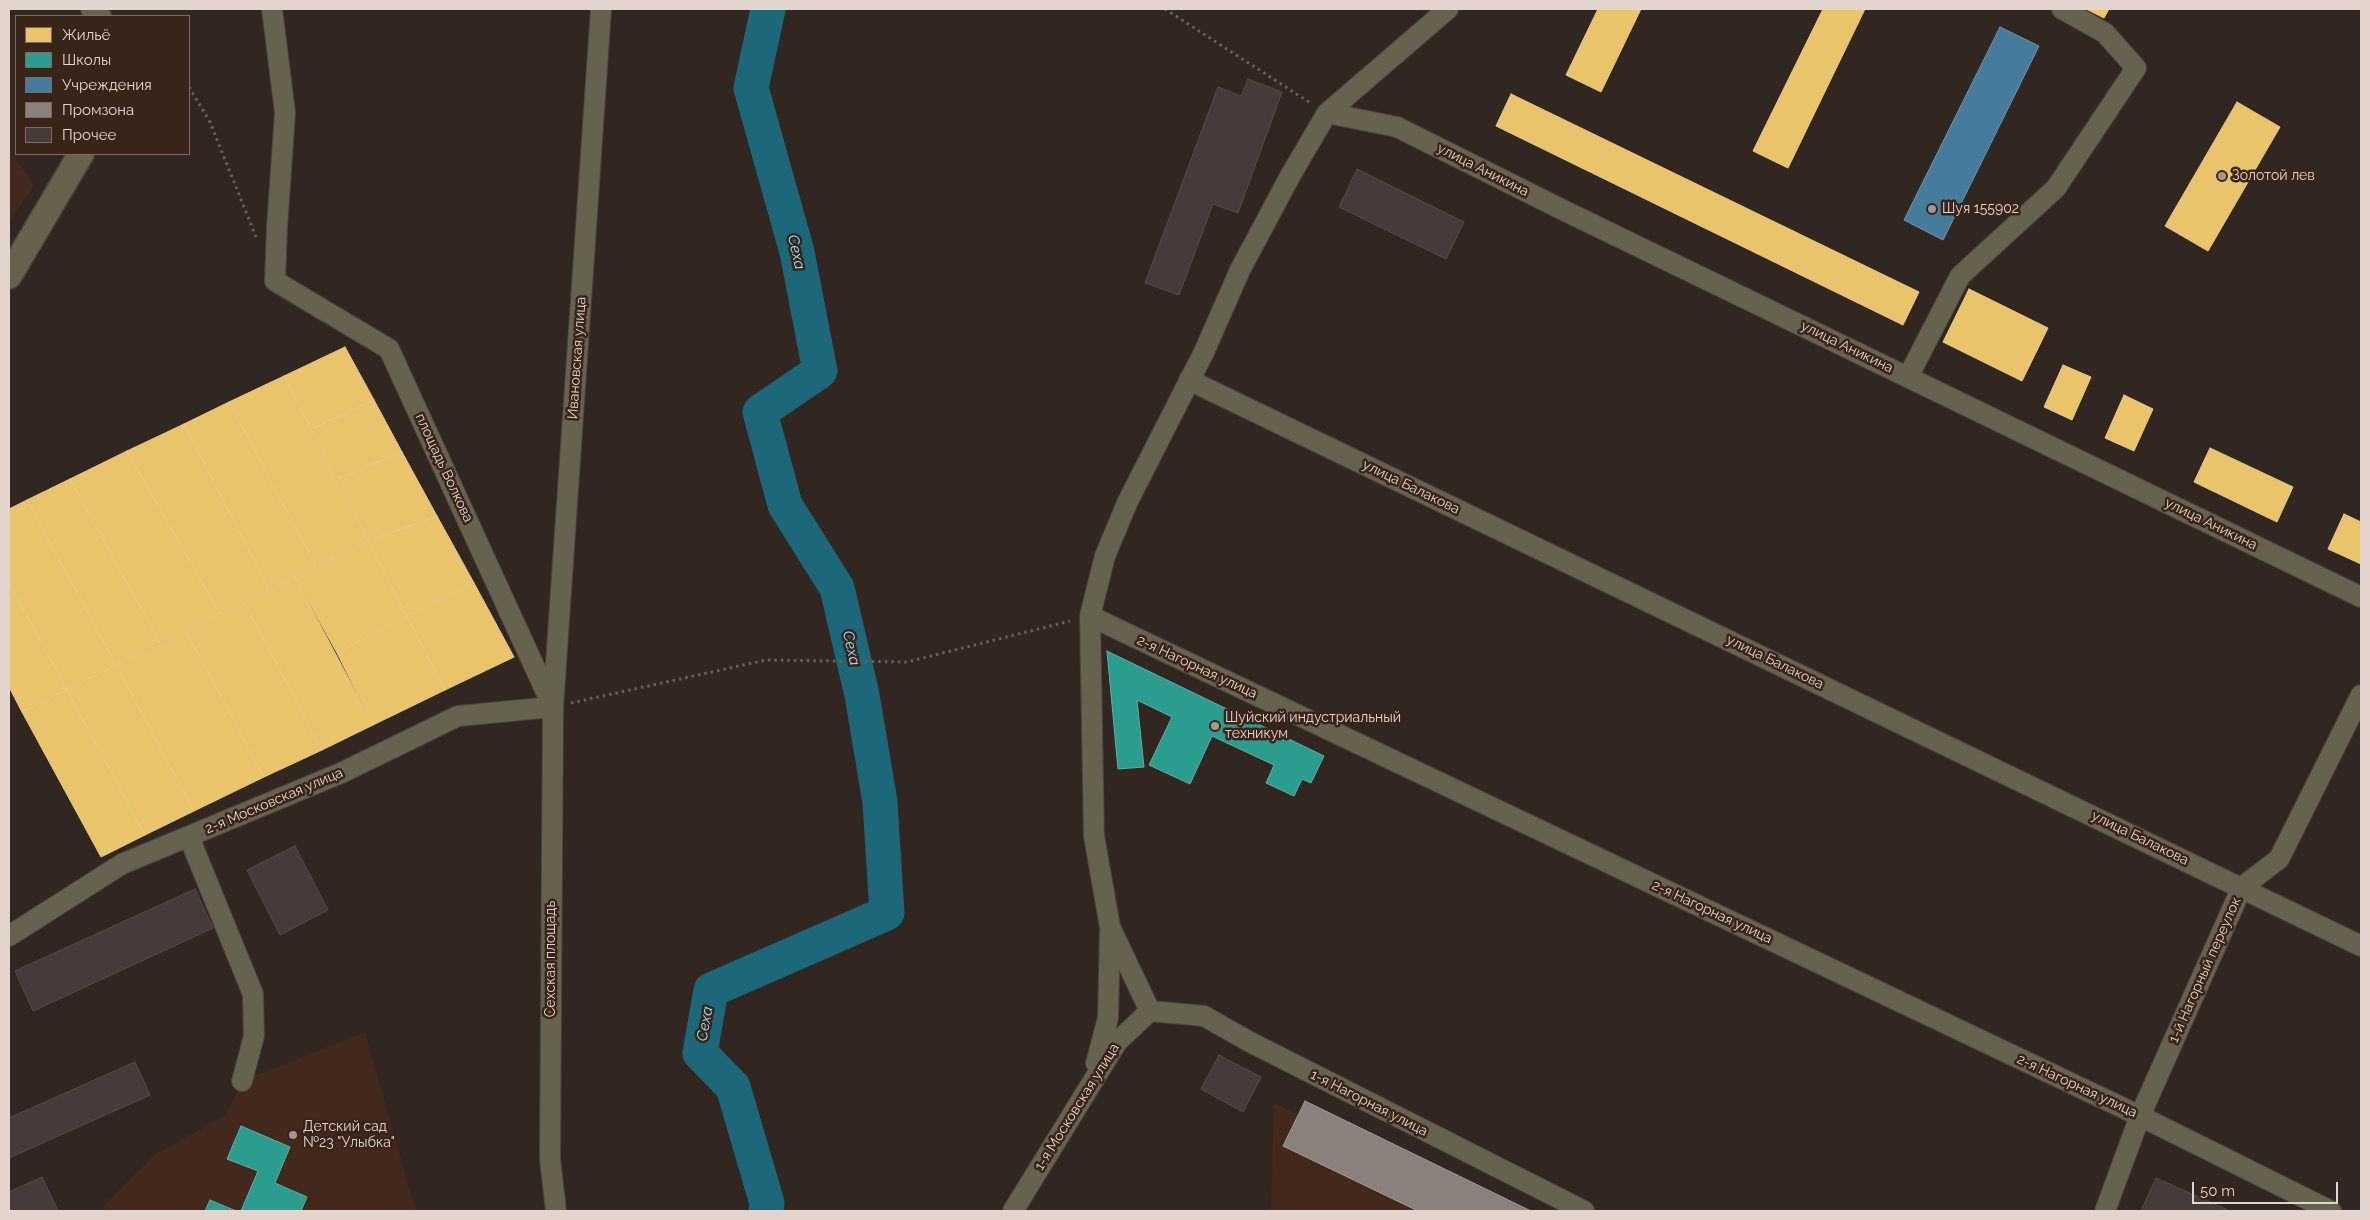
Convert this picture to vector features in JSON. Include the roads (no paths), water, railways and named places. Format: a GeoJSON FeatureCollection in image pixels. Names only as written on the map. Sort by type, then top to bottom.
{"type":"FeatureCollection","features":[{"type":"Feature","properties":{"kind":"main road"},"geometry":{"type":"LineString","coordinates":[[9,276],[80,155]]}},
{"type":"Feature","properties":{"kind":"street","name":"площадь Волкова"},"geometry":{"type":"LineString","coordinates":[[272,9],[285,113],[276,281],[389,349],[553,707]]}},
{"type":"Feature","properties":{"kind":"street","name":"Ивановская улица"},"geometry":{"type":"LineString","coordinates":[[553,707],[601,9]]}},
{"type":"Feature","properties":{"kind":"street"},"geometry":{"type":"LineString","coordinates":[[1090,1087],[1108,1018],[1110,927],[1094,836],[1090,616],[1106,556],[1128,501],[1189,380],[1240,270],[1289,178],[1327,114],[1448,9]]}},
{"type":"Feature","properties":{"kind":"street"},"geometry":{"type":"LineString","coordinates":[[1908,377],[1960,276],[2056,188],[2136,68],[2105,32],[2062,9]]}},
{"type":"Feature","properties":{"kind":"street","name":"улица Аникина"},"geometry":{"type":"LineString","coordinates":[[1327,114],[1397,127],[1565,212],[2361,598]]}},
{"type":"Feature","properties":{"kind":"street","name":"улица Балакова"},"geometry":{"type":"LineString","coordinates":[[1189,380],[2361,946]]}},
{"type":"Feature","properties":{"kind":"street","name":"2-я Нагорная улица"},"geometry":{"type":"LineString","coordinates":[[1090,616],[2140,1116],[2331,1211]]}},
{"type":"Feature","properties":{"kind":"street","name":"1-й Нагорный переулок"},"geometry":{"type":"LineString","coordinates":[[2105,1211],[2140,1116],[2242,887],[2279,859],[2361,695]]}},
{"type":"Feature","properties":{"kind":"street","name":"2-я Московская улица"},"geometry":{"type":"LineString","coordinates":[[9,936],[122,864],[341,773],[458,716],[553,707]]}},
{"type":"Feature","properties":{"kind":"street","name":"Сехская площадь"},"geometry":{"type":"LineString","coordinates":[[553,707],[550,1159],[556,1211]]}},
{"type":"Feature","properties":{"kind":"street"},"geometry":{"type":"LineString","coordinates":[[189,837],[253,994],[254,1036],[242,1081]]}},
{"type":"Feature","properties":{"kind":"street"},"geometry":{"type":"LineString","coordinates":[[1110,927],[1150,1011]]}},
{"type":"Feature","properties":{"kind":"street","name":"1-я Московская улица"},"geometry":{"type":"LineString","coordinates":[[1013,1211],[1117,1042],[1150,1011]]}},
{"type":"Feature","properties":{"kind":"street","name":"1-я Нагорная улица"},"geometry":{"type":"LineString","coordinates":[[1150,1011],[1204,1016],[1250,1042],[1584,1211]]}},
{"type":"Feature","properties":{"kind":"waterway","name":"Сеха"},"geometry":{"type":"LineString","coordinates":[[766,1211],[767,1203],[733,1087],[700,1053],[711,990],[887,913],[880,802],[862,695],[837,588],[785,505],[760,412],[820,371],[797,252],[751,88],[768,9]]}},
{"type":"Feature","properties":{"kind":"place","name":"Золотой лев"},"geometry":{"type":"Point","coordinates":[2222,176]}},
{"type":"Feature","properties":{"kind":"place","name":"Шуя 155902"},"geometry":{"type":"Point","coordinates":[1932,209]}},
{"type":"Feature","properties":{"kind":"place","name":"Шуйский индустриальный техникум"},"geometry":{"type":"Point","coordinates":[1215,726]}},
{"type":"Feature","properties":{"kind":"place","name":"Детский сад №23 \"Улыбка\""},"geometry":{"type":"Point","coordinates":[293,1135]}}]}
